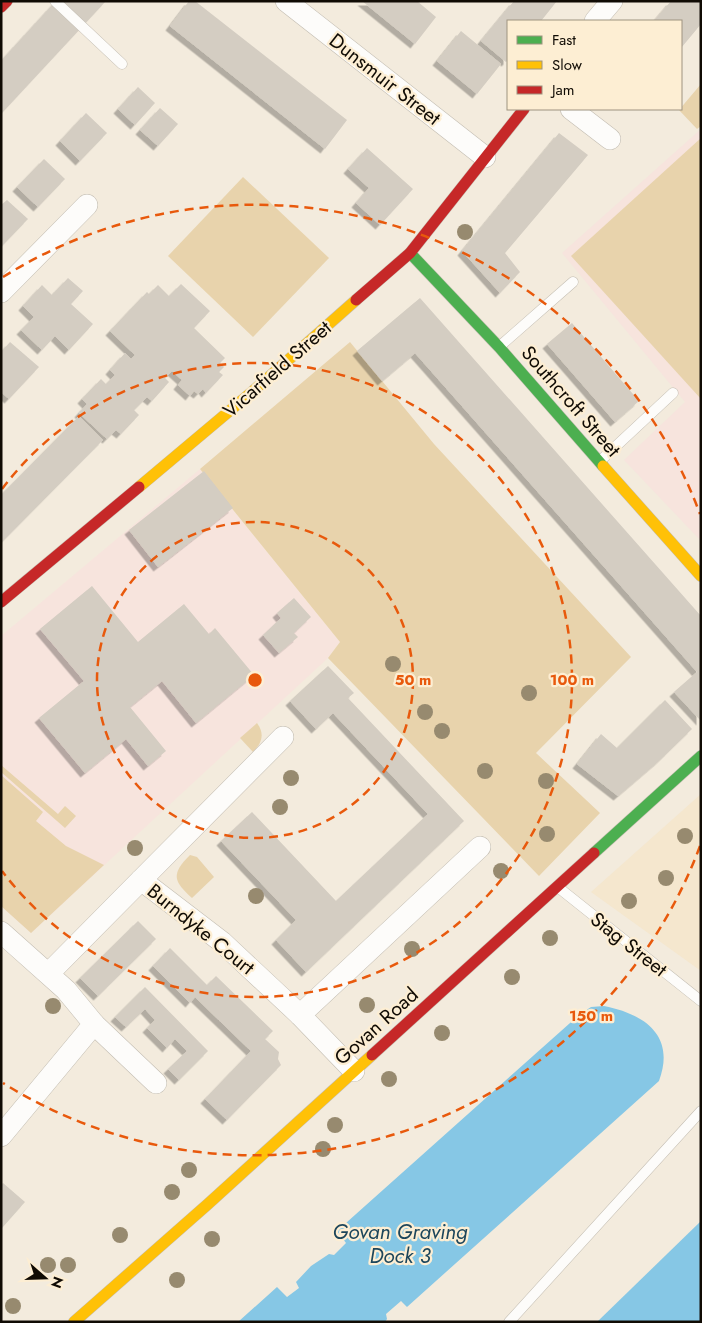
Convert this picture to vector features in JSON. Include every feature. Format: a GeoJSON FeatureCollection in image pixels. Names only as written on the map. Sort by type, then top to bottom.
{"type":"FeatureCollection","features":[{"type":"Feature","properties":{"kind":"street"},"geometry":{"type":"LineString","coordinates":[[1,7],[7,1]]}},
{"type":"Feature","properties":{"kind":"street","name":"Dunsmuir Street"},"geometry":{"type":"LineString","coordinates":[[286,1],[485,157]]}},
{"type":"Feature","properties":{"kind":"street"},"geometry":{"type":"LineString","coordinates":[[596,20],[612,1]]}},
{"type":"Feature","properties":{"kind":"street","name":"Vicarfield Street"},"geometry":{"type":"LineString","coordinates":[[1,602],[252,392],[410,253],[523,110]]}},
{"type":"Feature","properties":{"kind":"street"},"geometry":{"type":"LineString","coordinates":[[572,110],[610,139]]}},
{"type":"Feature","properties":{"kind":"street"},"geometry":{"type":"LineString","coordinates":[[1,292],[87,205]]}},
{"type":"Feature","properties":{"kind":"street","name":"Southcroft Street"},"geometry":{"type":"LineString","coordinates":[[410,253],[499,346],[701,576]]}},
{"type":"Feature","properties":{"kind":"street"},"geometry":{"type":"LineString","coordinates":[[142,880],[283,737]]}},
{"type":"Feature","properties":{"kind":"street","name":"Govan Road"},"geometry":{"type":"LineString","coordinates":[[74,1322],[208,1204],[701,756]]}},
{"type":"Feature","properties":{"kind":"street"},"geometry":{"type":"LineString","coordinates":[[300,1015],[480,847]]}},
{"type":"Feature","properties":{"kind":"street","name":"Burndyke Court"},"geometry":{"type":"LineString","coordinates":[[49,973],[142,880],[222,942],[300,1015],[354,1071]]}},
{"type":"Feature","properties":{"kind":"street"},"geometry":{"type":"LineString","coordinates":[[1,932],[49,973],[94,1024],[156,1083]]}},
{"type":"Feature","properties":{"kind":"street"},"geometry":{"type":"LineString","coordinates":[[1,1136],[94,1024]]}},
{"type":"Feature","properties":{"kind":"lane"},"geometry":{"type":"LineString","coordinates":[[55,1],[122,64]]}},
{"type":"Feature","properties":{"kind":"lane"},"geometry":{"type":"LineString","coordinates":[[499,346],[573,282]]}},
{"type":"Feature","properties":{"kind":"lane"},"geometry":{"type":"LineString","coordinates":[[599,462],[673,393]]}},
{"type":"Feature","properties":{"kind":"lane","name":"Stag Street"},"geometry":{"type":"LineString","coordinates":[[558,887],[701,1001]]}},
{"type":"Feature","properties":{"kind":"lane"},"geometry":{"type":"LineString","coordinates":[[509,1322],[701,1112]]}},
{"type":"Feature","properties":{"kind":"shaded area"},"geometry":{"type":"Polygon","coordinates":[[[701,84],[701,126],[697,129],[679,110],[682,110],[682,106],[701,84]]]}},
{"type":"Feature","properties":{"kind":"shaded area"},"geometry":{"type":"Polygon","coordinates":[[[701,129],[701,541],[624,460],[685,402],[562,253],[701,129]]]}},
{"type":"Feature","properties":{"kind":"shaded area"},"geometry":{"type":"Polygon","coordinates":[[[701,138],[701,399],[571,256],[701,138]]]}},
{"type":"Feature","properties":{"kind":"shaded area"},"geometry":{"type":"Polygon","coordinates":[[[243,177],[329,258],[253,337],[168,256],[243,177]]]}},
{"type":"Feature","properties":{"kind":"shaded area"},"geometry":{"type":"Polygon","coordinates":[[[350,342],[434,444],[631,657],[536,753],[600,813],[539,876],[328,658],[340,642],[200,469],[350,342]]]}},
{"type":"Feature","properties":{"kind":"shaded area"},"geometry":{"type":"Polygon","coordinates":[[[200,469],[340,642],[328,658],[31,933],[1,906],[1,636],[200,469]]]}},
{"type":"Feature","properties":{"kind":"shaded area"},"geometry":{"type":"Polygon","coordinates":[[[257,723],[262,735],[259,745],[253,752],[240,738],[257,723]]]}},
{"type":"Feature","properties":{"kind":"shaded area"},"geometry":{"type":"Polygon","coordinates":[[[1,765],[58,814],[65,806],[76,816],[65,828],[1,772],[1,765]]]}},
{"type":"Feature","properties":{"kind":"shaded area"},"geometry":{"type":"Polygon","coordinates":[[[1,775],[43,812],[36,821],[66,846],[104,865],[31,933],[1,906],[1,775]]]}},
{"type":"Feature","properties":{"kind":"shaded area"},"geometry":{"type":"Polygon","coordinates":[[[701,794],[701,971],[591,892],[701,794]]]}},
{"type":"Feature","properties":{"kind":"shaded area"},"geometry":{"type":"Polygon","coordinates":[[[190,855],[197,857],[214,877],[192,898],[181,887],[177,877],[177,872],[190,855]]]}},
{"type":"Feature","properties":{"kind":"water","name":"Govan Graving Dock 3"},"geometry":{"type":"Polygon","coordinates":[[[604,1006],[632,1015],[653,1029],[660,1039],[663,1051],[663,1065],[659,1081],[407,1307],[401,1301],[386,1314],[387,1319],[385,1322],[238,1322],[277,1287],[287,1297],[299,1288],[296,1282],[311,1266],[329,1254],[334,1255],[346,1243],[337,1231],[579,1015],[591,1007],[604,1006]]]}},
{"type":"Feature","properties":{"kind":"water"},"geometry":{"type":"Polygon","coordinates":[[[701,1221],[701,1322],[597,1322],[701,1221]]]}},
{"type":"Feature","properties":{"kind":"building"},"geometry":{"type":"Polygon","coordinates":[[[56,1],[106,1],[1,114],[1,61],[56,1]]]}},
{"type":"Feature","properties":{"kind":"building"},"geometry":{"type":"Polygon","coordinates":[[[189,1],[195,1],[347,120],[325,149],[170,26],[189,1]]]}},
{"type":"Feature","properties":{"kind":"building"},"geometry":{"type":"Polygon","coordinates":[[[362,1],[417,1],[436,17],[415,44],[362,1]]]}},
{"type":"Feature","properties":{"kind":"building"},"geometry":{"type":"Polygon","coordinates":[[[514,1],[557,1],[542,20],[507,20],[506,62],[481,41],[514,1]]]}},
{"type":"Feature","properties":{"kind":"building"},"geometry":{"type":"Polygon","coordinates":[[[671,1],[701,1],[701,24],[682,47],[682,20],[655,20],[671,1]]]}},
{"type":"Feature","properties":{"kind":"building"},"geometry":{"type":"Polygon","coordinates":[[[461,31],[501,64],[477,94],[437,61],[461,31]]]}},
{"type":"Feature","properties":{"kind":"building"},"geometry":{"type":"Polygon","coordinates":[[[138,87],[155,103],[135,125],[118,109],[138,87]]]}},
{"type":"Feature","properties":{"kind":"building"},"geometry":{"type":"Polygon","coordinates":[[[160,108],[178,124],[158,146],[140,130],[160,108]]]}},
{"type":"Feature","properties":{"kind":"building"},"geometry":{"type":"Polygon","coordinates":[[[86,113],[107,133],[80,161],[60,141],[86,113]]]}},
{"type":"Feature","properties":{"kind":"building"},"geometry":{"type":"Polygon","coordinates":[[[559,133],[588,155],[505,253],[520,272],[500,293],[462,251],[559,133]]]}},
{"type":"Feature","properties":{"kind":"building"},"geometry":{"type":"Polygon","coordinates":[[[367,148],[413,189],[380,225],[356,203],[369,188],[348,169],[367,148]]]}},
{"type":"Feature","properties":{"kind":"building"},"geometry":{"type":"Polygon","coordinates":[[[44,159],[65,179],[38,207],[17,187],[44,159]]]}},
{"type":"Feature","properties":{"kind":"building"},"geometry":{"type":"Polygon","coordinates":[[[7,200],[28,219],[1,247],[1,205],[7,200]]]}},
{"type":"Feature","properties":{"kind":"building"},"geometry":{"type":"Polygon","coordinates":[[[68,278],[83,291],[71,304],[93,324],[69,350],[55,336],[42,350],[21,330],[34,317],[23,306],[42,285],[52,295],[68,278]]]}},
{"type":"Feature","properties":{"kind":"building"},"geometry":{"type":"Polygon","coordinates":[[[181,284],[210,311],[194,328],[225,358],[220,363],[224,367],[219,372],[223,375],[206,393],[203,389],[198,394],[194,391],[190,396],[178,385],[182,380],[172,371],[165,378],[169,382],[152,401],[147,397],[134,410],[139,415],[121,434],[116,430],[107,439],[79,413],[87,404],[82,399],[101,379],[106,384],[115,375],[110,370],[125,353],[131,359],[135,355],[110,331],[147,292],[149,294],[158,285],[169,296],[181,284]]]}},
{"type":"Feature","properties":{"kind":"building"},"geometry":{"type":"Polygon","coordinates":[[[420,298],[701,616],[701,721],[674,692],[697,672],[415,353],[382,381],[357,351],[420,298]]]}},
{"type":"Feature","properties":{"kind":"building"},"geometry":{"type":"Polygon","coordinates":[[[572,323],[639,401],[615,422],[547,344],[572,323]]]}},
{"type":"Feature","properties":{"kind":"building"},"geometry":{"type":"Polygon","coordinates":[[[10,342],[39,367],[9,399],[1,392],[1,352],[10,342]]]}},
{"type":"Feature","properties":{"kind":"building"},"geometry":{"type":"Polygon","coordinates":[[[79,416],[103,440],[1,543],[1,495],[79,416]]]}},
{"type":"Feature","properties":{"kind":"building"},"geometry":{"type":"Polygon","coordinates":[[[204,471],[233,508],[158,567],[129,530],[204,471]]]}},
{"type":"Feature","properties":{"kind":"building"},"geometry":{"type":"Polygon","coordinates":[[[92,586],[138,642],[184,604],[209,634],[215,628],[254,675],[196,723],[162,681],[130,707],[166,751],[148,766],[126,739],[85,773],[39,718],[84,681],[40,629],[92,586]]]}},
{"type":"Feature","properties":{"kind":"building"},"geometry":{"type":"Polygon","coordinates":[[[294,598],[311,617],[294,633],[298,637],[279,653],[263,635],[281,618],[277,613],[294,598]]]}},
{"type":"Feature","properties":{"kind":"building"},"geometry":{"type":"Polygon","coordinates":[[[328,666],[354,693],[348,698],[464,821],[306,972],[276,940],[296,920],[221,841],[252,812],[336,901],[428,814],[333,713],[316,729],[290,701],[328,666]]]}},
{"type":"Feature","properties":{"kind":"building"},"geometry":{"type":"Polygon","coordinates":[[[665,700],[692,729],[660,760],[618,796],[577,764],[601,734],[617,748],[665,700]]]}},
{"type":"Feature","properties":{"kind":"building"},"geometry":{"type":"Polygon","coordinates":[[[138,921],[156,939],[98,996],[80,978],[138,921]]]}},
{"type":"Feature","properties":{"kind":"building"},"geometry":{"type":"Polygon","coordinates":[[[170,948],[207,985],[216,976],[273,1031],[265,1039],[279,1052],[278,1059],[281,1065],[227,1120],[205,1099],[251,1051],[195,997],[190,1003],[153,966],[170,948]]]}},
{"type":"Feature","properties":{"kind":"building"},"geometry":{"type":"Polygon","coordinates":[[[145,987],[208,1051],[179,1080],[168,1069],[187,1051],[175,1039],[167,1048],[147,1028],[155,1020],[145,1009],[126,1027],[115,1017],[145,987]]]}},
{"type":"Feature","properties":{"kind":"building"},"geometry":{"type":"Polygon","coordinates":[[[3,1183],[25,1202],[1,1229],[1,1185],[3,1183]]]}},
{"type":"Feature","properties":{"kind":"traffic: fast"},"geometry":{"type":"LineString","coordinates":[[410,253],[499,347],[603,466]]}},
{"type":"Feature","properties":{"kind":"traffic: fast"},"geometry":{"type":"LineString","coordinates":[[594,853],[701,756]]}},
{"type":"Feature","properties":{"kind":"traffic: slow"},"geometry":{"type":"LineString","coordinates":[[139,487],[252,392],[356,300]]}},
{"type":"Feature","properties":{"kind":"traffic: slow"},"geometry":{"type":"LineString","coordinates":[[603,466],[701,576]]}},
{"type":"Feature","properties":{"kind":"traffic: slow"},"geometry":{"type":"LineString","coordinates":[[74,1322],[208,1204],[372,1055]]}},
{"type":"Feature","properties":{"kind":"traffic: jam"},"geometry":{"type":"LineString","coordinates":[[1,7],[7,1]]}},
{"type":"Feature","properties":{"kind":"traffic: jam"},"geometry":{"type":"LineString","coordinates":[[356,300],[410,253],[523,110]]}},
{"type":"Feature","properties":{"kind":"traffic: jam"},"geometry":{"type":"LineString","coordinates":[[1,602],[139,487]]}},
{"type":"Feature","properties":{"kind":"traffic: jam"},"geometry":{"type":"LineString","coordinates":[[372,1055],[594,853]]}}]}
